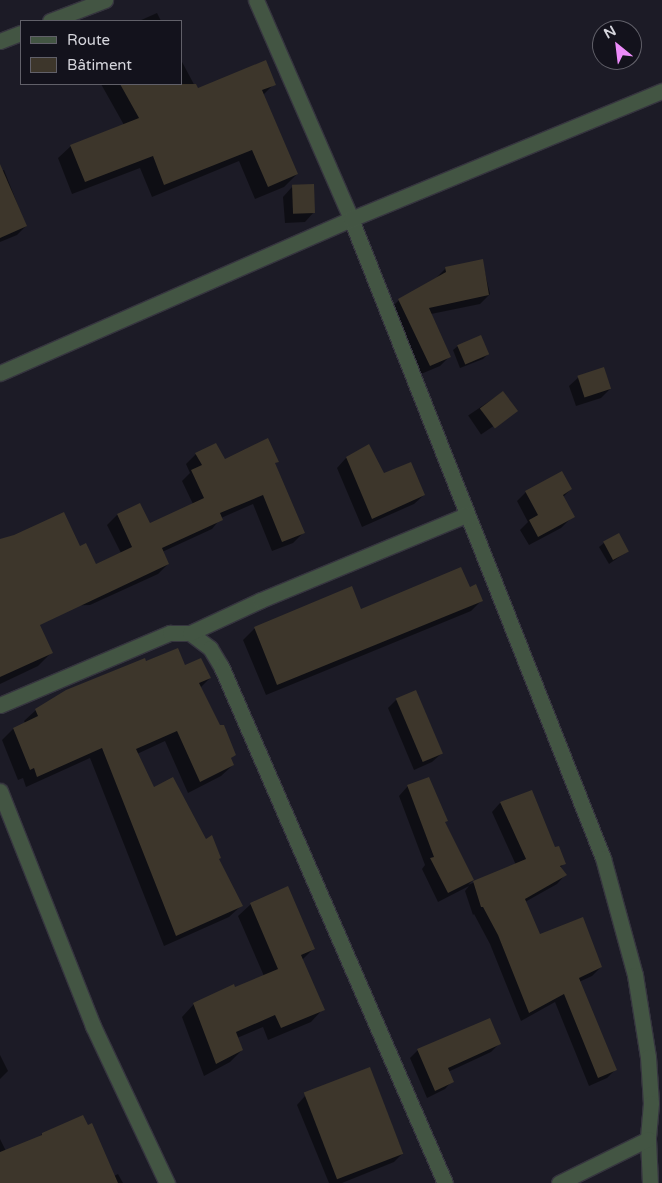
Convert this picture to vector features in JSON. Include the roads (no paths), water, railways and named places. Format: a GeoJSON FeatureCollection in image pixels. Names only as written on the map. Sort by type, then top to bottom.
{"type":"FeatureCollection","features":[{"type":"Feature","properties":{"kind":"street"},"geometry":{"type":"LineString","coordinates":[[53,20],[105,0]]}},
{"type":"Feature","properties":{"kind":"street"},"geometry":{"type":"LineString","coordinates":[[256,0],[351,219],[466,515],[603,858],[637,984],[648,1057],[651,1103],[648,1139],[650,1183]]}},
{"type":"Feature","properties":{"kind":"street"},"geometry":{"type":"LineString","coordinates":[[0,41],[20,33]]}},
{"type":"Feature","properties":{"kind":"street"},"geometry":{"type":"LineString","coordinates":[[0,373],[351,219],[662,91]]}},
{"type":"Feature","properties":{"kind":"street"},"geometry":{"type":"LineString","coordinates":[[0,705],[170,633],[190,632],[261,600],[466,515]]}},
{"type":"Feature","properties":{"kind":"street"},"geometry":{"type":"LineString","coordinates":[[190,632],[210,648],[220,666],[445,1183]]}},
{"type":"Feature","properties":{"kind":"street"},"geometry":{"type":"LineString","coordinates":[[0,791],[93,1026],[167,1183]]}},
{"type":"Feature","properties":{"kind":"street"},"geometry":{"type":"LineString","coordinates":[[559,1183],[648,1139]]}}]}
